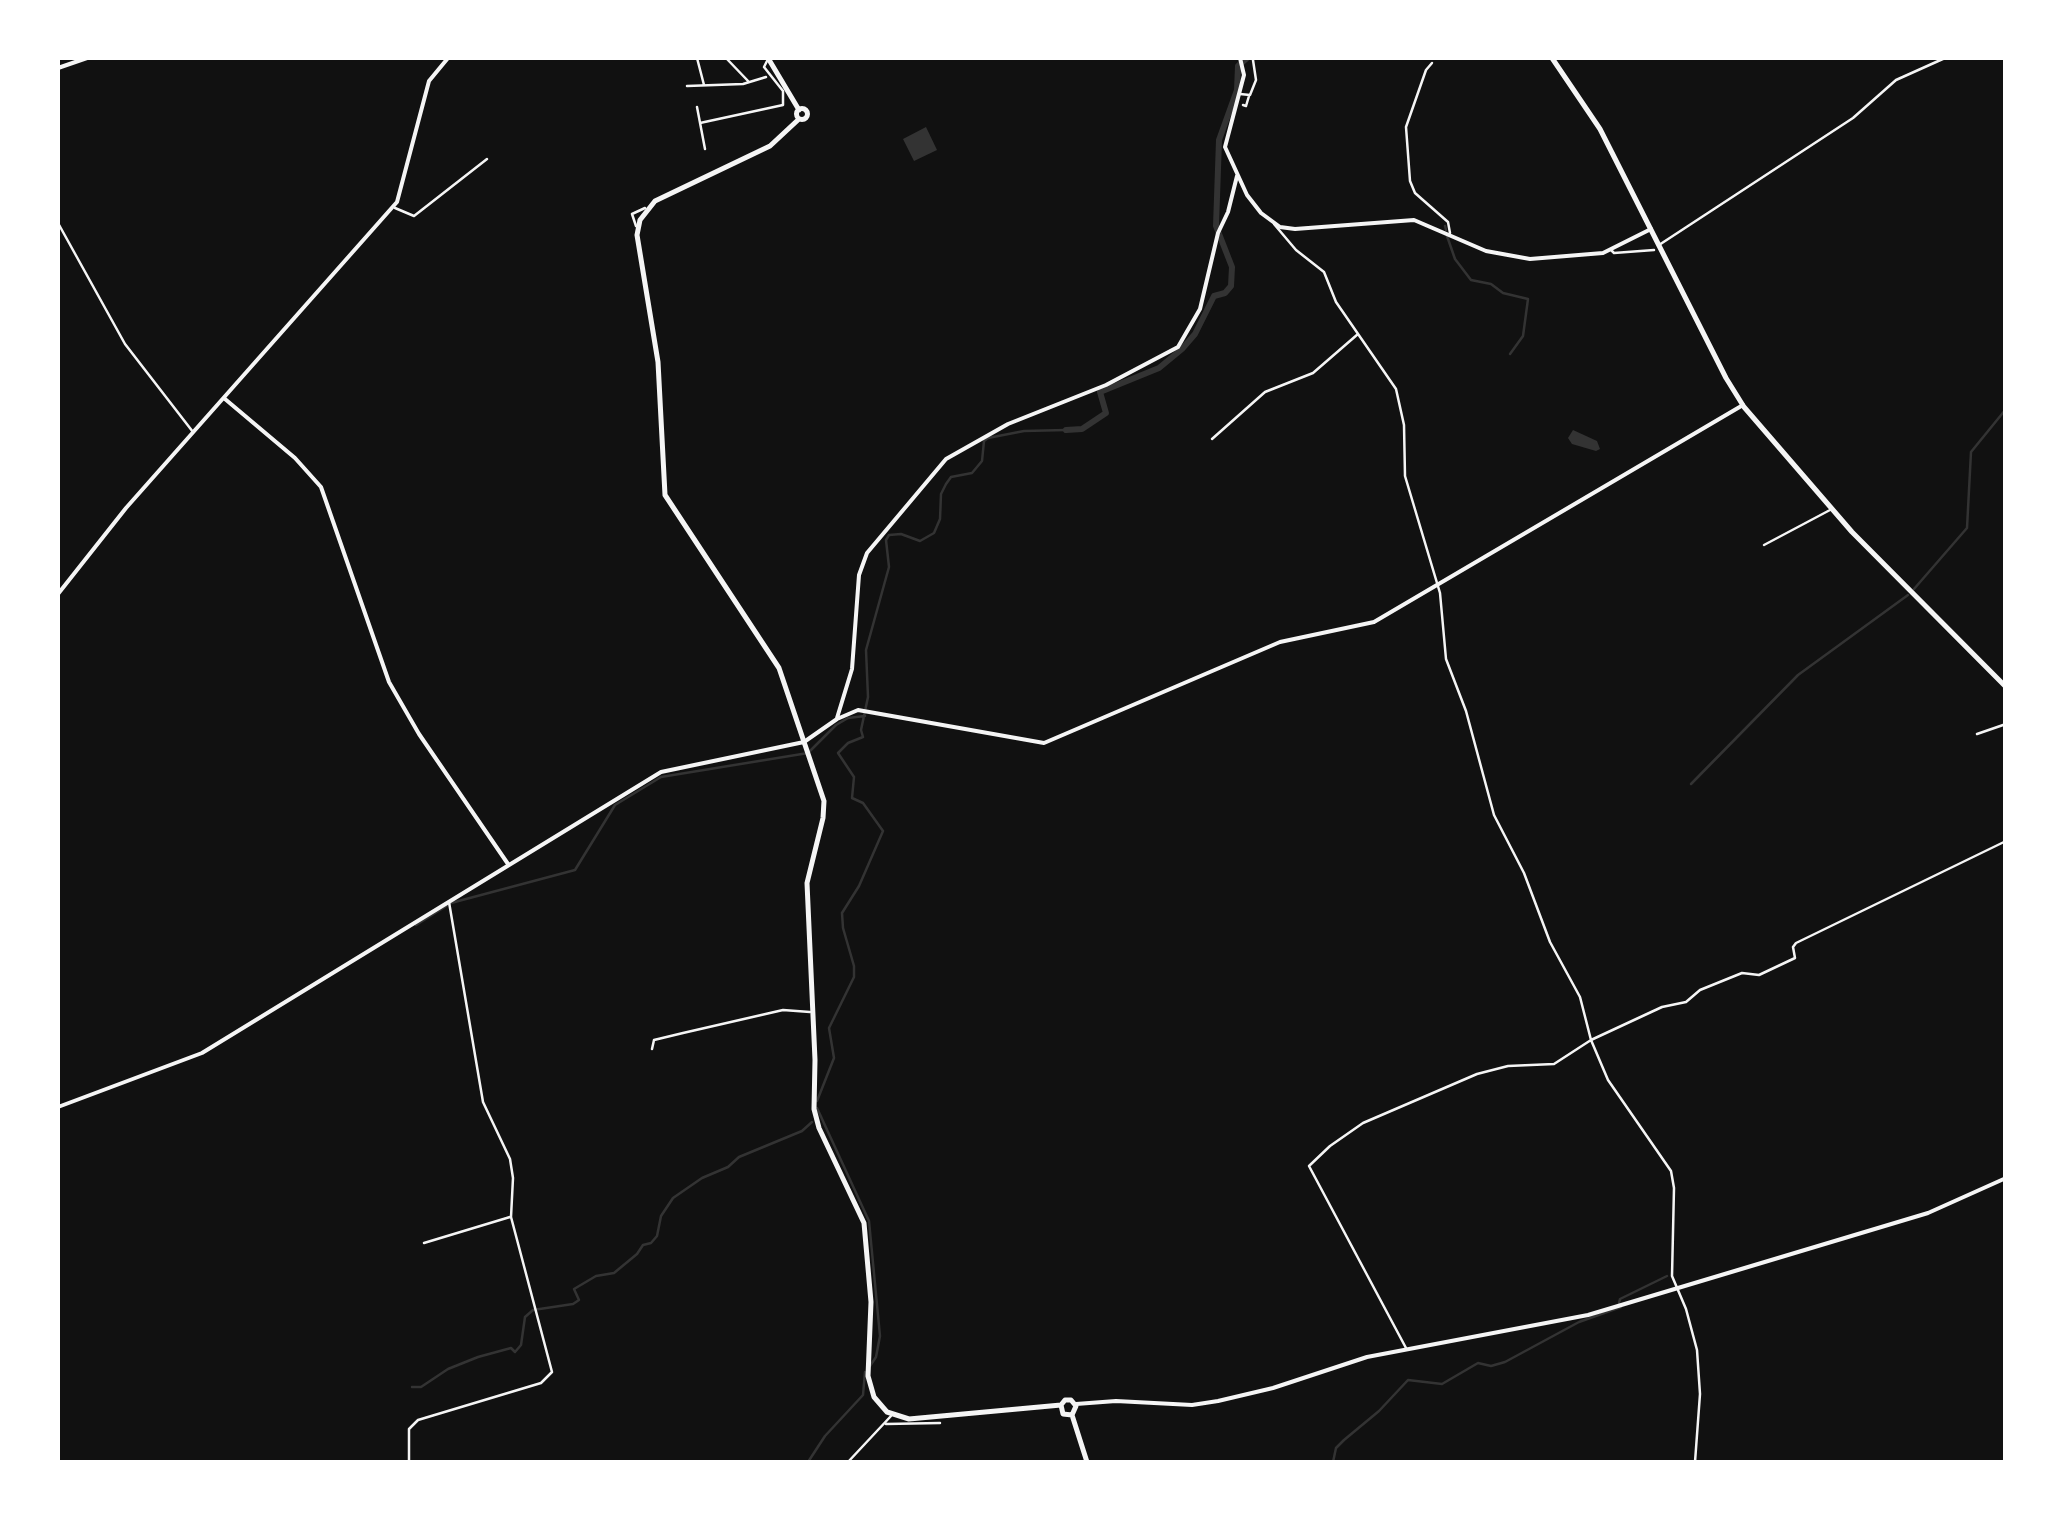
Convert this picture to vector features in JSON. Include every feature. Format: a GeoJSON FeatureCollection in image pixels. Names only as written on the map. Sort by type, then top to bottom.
{"type":"FeatureCollection","features":[{"type":"Feature","properties":{"kind":"highway"},"geometry":{"type":"LineString","coordinates":[[768,58],[799,110],[799,118],[770,146],[646,208],[637,228],[658,362],[665,495],[779,668],[824,808],[807,876],[816,1118],[864,1224],[871,1302],[869,1373],[876,1401],[892,1414],[909,1419],[1060,1405],[1068,1399],[1076,1404],[1072,1415],[1088,1462]]}},
{"type":"Feature","properties":{"kind":"highway"},"geometry":{"type":"LineString","coordinates":[[1552,58],[1592,116],[1656,248],[1742,405],[1832,509],[2006,687]]}},
{"type":"Feature","properties":{"kind":"highway"},"geometry":{"type":"LineString","coordinates":[[1060,1405],[1063,1414],[1072,1415]]}},
{"type":"Feature","properties":{"kind":"street"},"geometry":{"type":"LineString","coordinates":[[58,68],[87,58]]}},
{"type":"Feature","properties":{"kind":"street"},"geometry":{"type":"LineString","coordinates":[[58,594],[114,523],[394,207],[404,184],[430,82],[448,58]]}},
{"type":"Feature","properties":{"kind":"street"},"geometry":{"type":"LineString","coordinates":[[696,58],[704,86]]}},
{"type":"Feature","properties":{"kind":"street"},"geometry":{"type":"LineString","coordinates":[[700,123],[784,105],[782,91],[764,66],[768,58]]}},
{"type":"Feature","properties":{"kind":"street"},"geometry":{"type":"LineString","coordinates":[[1240,58],[1240,94],[1226,146],[1237,176],[1261,214],[1324,272],[1336,302],[1396,389],[1404,425],[1405,476],[1438,586],[1446,659],[1466,712],[1494,815],[1524,873],[1550,942],[1580,996],[1591,1040],[1608,1080],[1671,1171],[1672,1276],[1686,1308],[1697,1350],[1700,1394],[1695,1462]]}},
{"type":"Feature","properties":{"kind":"street"},"geometry":{"type":"LineString","coordinates":[[1611,250],[1614,253],[1656,248],[1853,118],[1896,80],[1945,58]]}},
{"type":"Feature","properties":{"kind":"street"},"geometry":{"type":"LineString","coordinates":[[726,60],[749,83]]}},
{"type":"Feature","properties":{"kind":"street"},"geometry":{"type":"LineString","coordinates":[[1243,105],[1246,106],[1257,76],[1253,60]]}},
{"type":"Feature","properties":{"kind":"street"},"geometry":{"type":"LineString","coordinates":[[1432,62],[1406,127],[1410,181],[1415,192],[1448,222],[1450,233]]}},
{"type":"Feature","properties":{"kind":"street"},"geometry":{"type":"LineString","coordinates":[[687,86],[749,83],[766,77]]}},
{"type":"Feature","properties":{"kind":"street"},"geometry":{"type":"LineString","coordinates":[[1240,94],[1250,95]]}},
{"type":"Feature","properties":{"kind":"street"},"geometry":{"type":"LineString","coordinates":[[697,107],[705,149]]}},
{"type":"Feature","properties":{"kind":"street"},"geometry":{"type":"LineString","coordinates":[[394,207],[414,216],[487,159]]}},
{"type":"Feature","properties":{"kind":"street"},"geometry":{"type":"LineString","coordinates":[[837,719],[852,669],[859,575],[867,553],[946,459],[1008,424],[1106,385],[1178,347],[1200,310],[1218,233],[1237,176]]}},
{"type":"Feature","properties":{"kind":"street"},"geometry":{"type":"LineString","coordinates":[[1273,223],[1296,229],[1414,220],[1486,251],[1513,257],[1550,258],[1611,250],[1650,229]]}},
{"type":"Feature","properties":{"kind":"street"},"geometry":{"type":"LineString","coordinates":[[58,223],[125,344],[194,433]]}},
{"type":"Feature","properties":{"kind":"street"},"geometry":{"type":"LineString","coordinates":[[1212,439],[1265,392],[1319,369],[1358,334]]}},
{"type":"Feature","properties":{"kind":"street"},"geometry":{"type":"LineString","coordinates":[[225,399],[295,458],[322,487],[388,682],[508,864]]}},
{"type":"Feature","properties":{"kind":"street"},"geometry":{"type":"LineString","coordinates":[[58,1108],[202,1053],[666,770],[804,742],[850,712],[1044,743],[1280,642],[1374,622],[1742,405]]}},
{"type":"Feature","properties":{"kind":"street"},"geometry":{"type":"LineString","coordinates":[[1764,545],[1832,509]]}},
{"type":"Feature","properties":{"kind":"street"},"geometry":{"type":"LineString","coordinates":[[1978,734],[2006,724]]}},
{"type":"Feature","properties":{"kind":"street"},"geometry":{"type":"LineString","coordinates":[[1407,1349],[1308,1166],[1347,1132],[1494,1068],[1554,1064],[1591,1040],[1662,1007],[1686,1002],[1695,992],[1742,973],[1759,975],[1796,955],[1796,944],[2006,840]]}},
{"type":"Feature","properties":{"kind":"street"},"geometry":{"type":"LineString","coordinates":[[409,1462],[409,1430],[418,1420],[528,1387],[551,1376],[511,1216],[514,1178],[510,1159],[483,1102],[448,900]]}},
{"type":"Feature","properties":{"kind":"street"},"geometry":{"type":"LineString","coordinates":[[652,1048],[654,1040],[684,1032],[782,1010],[812,1012]]}},
{"type":"Feature","properties":{"kind":"street"},"geometry":{"type":"LineString","coordinates":[[1076,1404],[1116,1400],[1200,1404],[1273,1388],[1366,1356],[1608,1310],[1918,1216],[2006,1178]]}},
{"type":"Feature","properties":{"kind":"street"},"geometry":{"type":"LineString","coordinates":[[424,1243],[511,1216]]}},
{"type":"Feature","properties":{"kind":"street"},"geometry":{"type":"LineString","coordinates":[[848,1462],[892,1414]]}},
{"type":"Feature","properties":{"kind":"street"},"geometry":{"type":"LineString","coordinates":[[885,1424],[940,1422]]}},
{"type":"Feature","properties":{"kind":"shaded area"},"geometry":{"type":"Polygon","coordinates":[[[926,127],[937,150],[914,161],[903,139],[926,127]]]}},
{"type":"Feature","properties":{"kind":"shaded area"},"geometry":{"type":"Polygon","coordinates":[[[1573,430],[1597,441],[1600,449],[1572,444],[1568,438],[1573,430]]]}},
{"type":"Feature","properties":{"kind":"waterway"},"geometry":{"type":"LineString","coordinates":[[1066,430],[1082,429],[1106,413],[1100,392],[1159,368],[1182,349],[1195,334],[1214,296],[1231,286],[1232,267],[1216,226],[1219,140],[1237,90],[1238,66],[1247,58]]}},
{"type":"Feature","properties":{"kind":"waterway"},"geometry":{"type":"LineString","coordinates":[[1445,226],[1446,230]]}},
{"type":"Feature","properties":{"kind":"waterway"},"geometry":{"type":"LineString","coordinates":[[1447,236],[1455,259],[1471,280],[1528,299],[1523,336],[1510,354]]}},
{"type":"Feature","properties":{"kind":"waterway"},"geometry":{"type":"LineString","coordinates":[[1914,589],[1967,528],[1971,452],[2006,409]]}},
{"type":"Feature","properties":{"kind":"waterway"},"geometry":{"type":"LineString","coordinates":[[817,1101],[834,1058],[829,1028],[854,977],[842,913],[859,886],[883,831],[863,803],[852,798],[854,777],[838,753],[848,743],[863,737],[868,697],[866,650],[889,567],[886,540],[889,535],[901,534],[920,541],[934,533],[946,484],[951,477],[972,473],[982,461],[984,441],[988,438],[1024,431],[1066,430]]}},
{"type":"Feature","properties":{"kind":"waterway"},"geometry":{"type":"LineString","coordinates":[[1691,784],[1798,675],[1908,595]]}},
{"type":"Feature","properties":{"kind":"waterway"},"geometry":{"type":"LineString","coordinates":[[416,925],[451,903],[575,870],[615,805],[661,777],[808,753],[836,725],[848,718],[865,716]]}},
{"type":"Feature","properties":{"kind":"waterway"},"geometry":{"type":"LineString","coordinates":[[817,1108],[869,1221],[880,1336],[870,1366]]}},
{"type":"Feature","properties":{"kind":"waterway"},"geometry":{"type":"LineString","coordinates":[[412,1387],[421,1387],[448,1369],[478,1357],[511,1348],[515,1352],[521,1345],[525,1317],[533,1310],[573,1304],[579,1300],[574,1289],[596,1276],[614,1273],[657,1236],[661,1216],[673,1198],[739,1157],[802,1131],[812,1122]]}},
{"type":"Feature","properties":{"kind":"waterway"},"geometry":{"type":"LineString","coordinates":[[1619,1303],[1667,1276]]}},
{"type":"Feature","properties":{"kind":"waterway"},"geometry":{"type":"LineString","coordinates":[[1333,1462],[1336,1448],[1408,1380],[1442,1384],[1478,1363],[1491,1366],[1505,1362],[1579,1322],[1621,1307]]}},
{"type":"Feature","properties":{"kind":"waterway"},"geometry":{"type":"LineString","coordinates":[[808,1462],[825,1436],[863,1395],[865,1372]]}}]}
